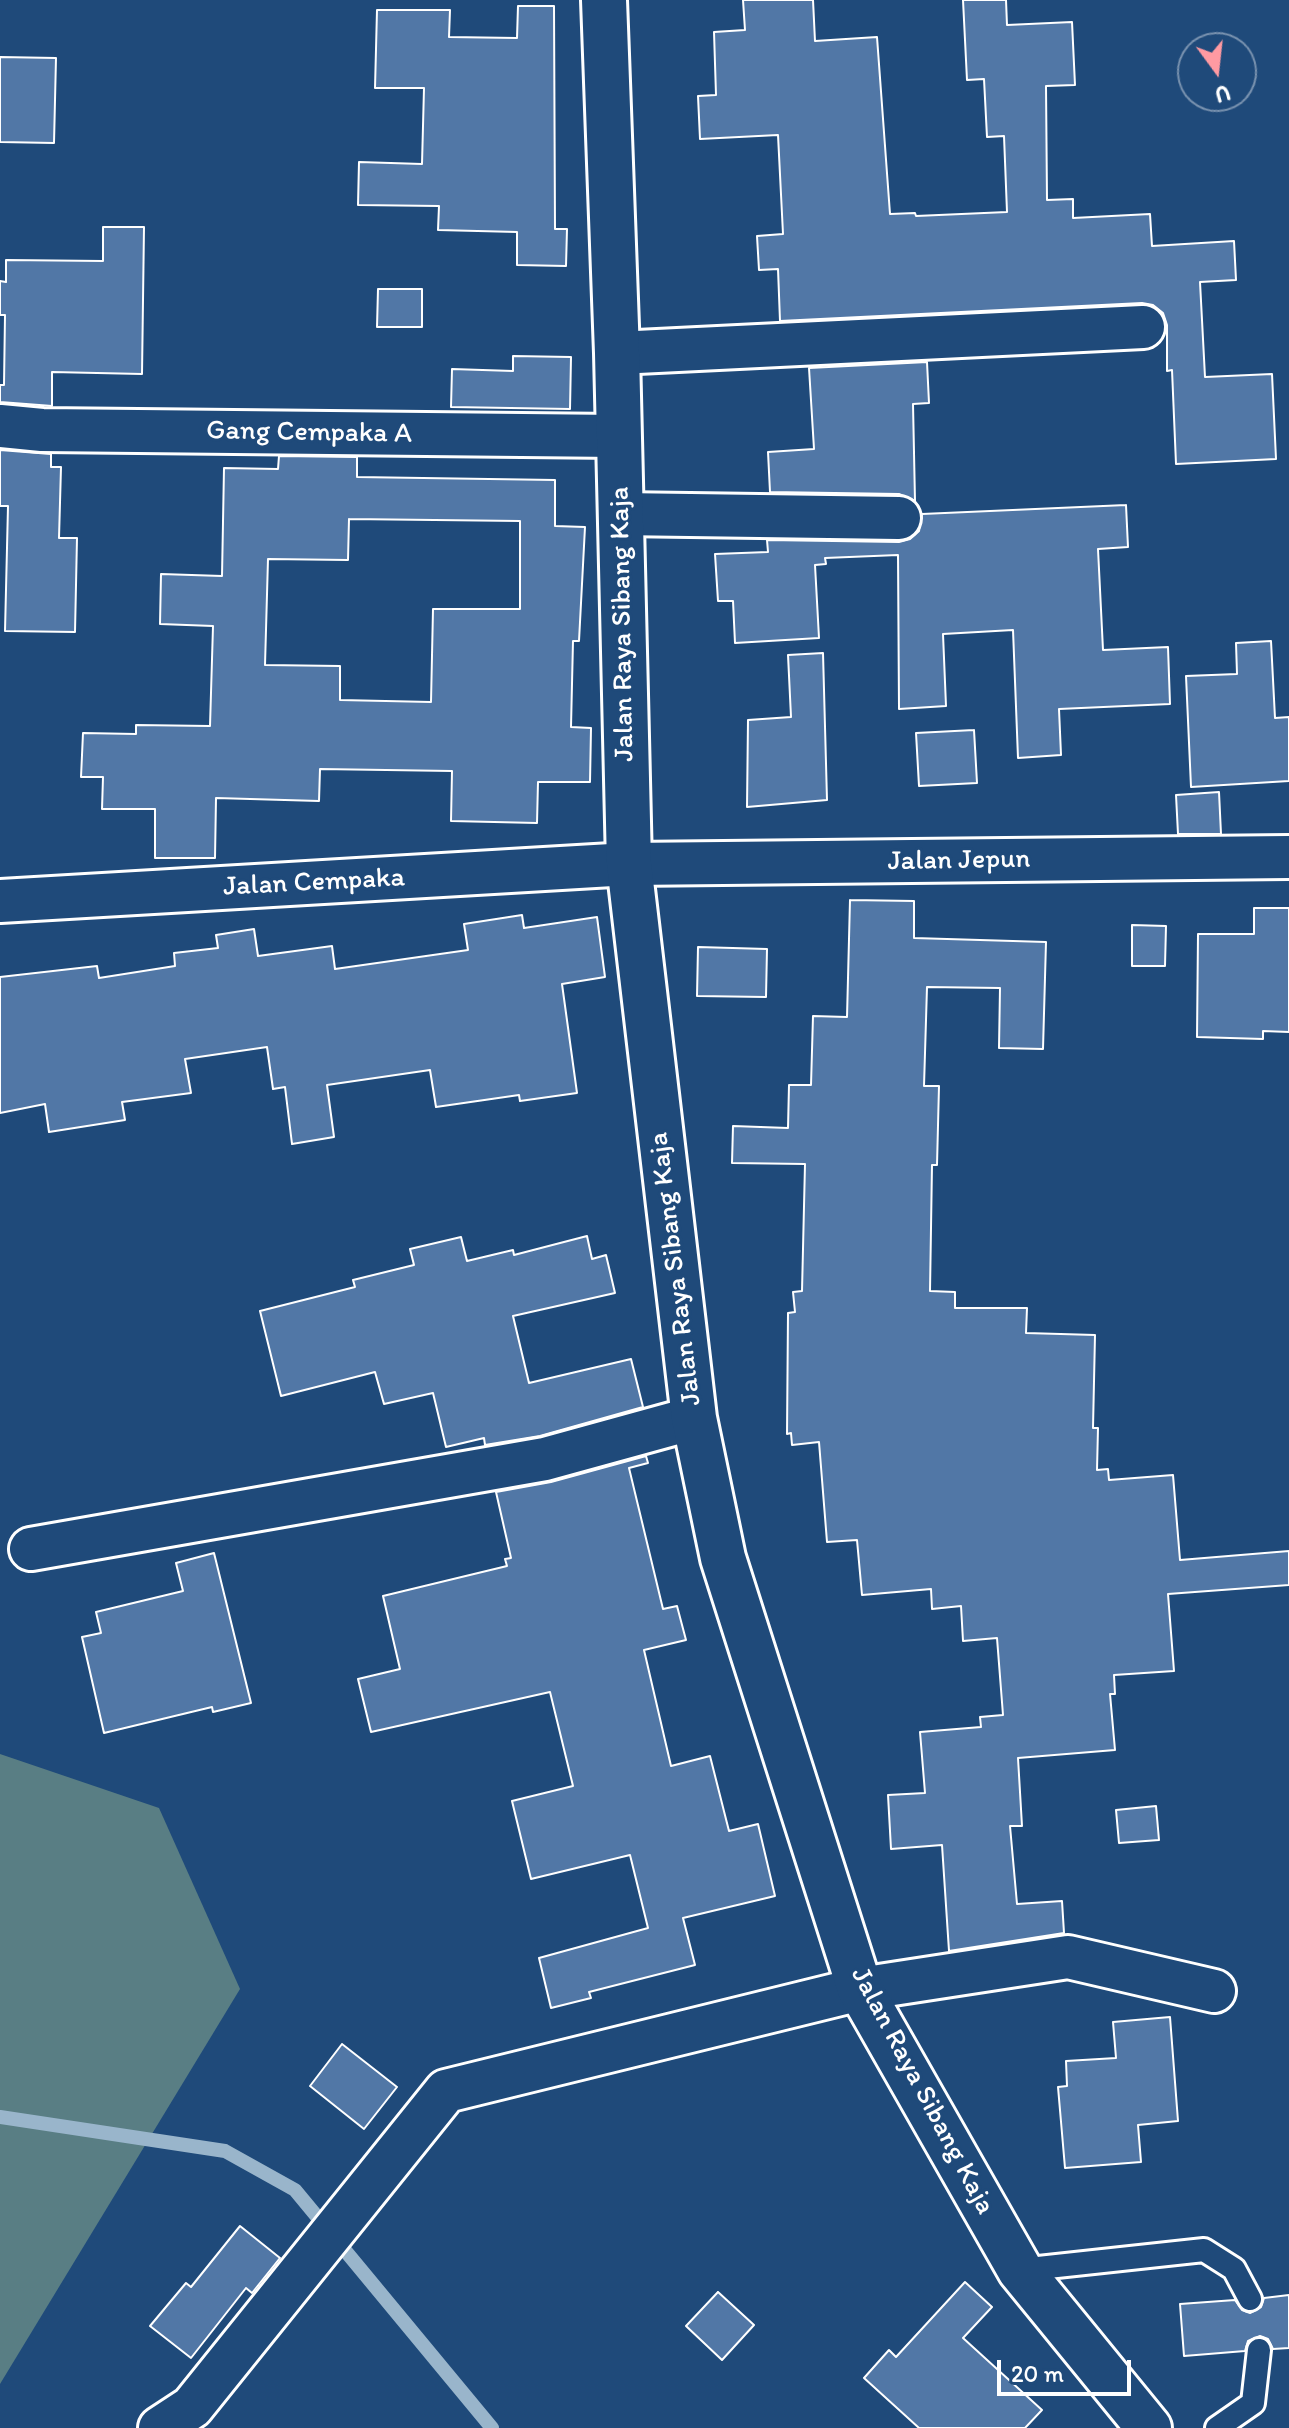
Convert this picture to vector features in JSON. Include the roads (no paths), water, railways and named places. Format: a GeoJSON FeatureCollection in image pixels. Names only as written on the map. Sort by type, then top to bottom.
{"type":"FeatureCollection","features":[{"type":"Feature","properties":{"kind":"main road","name":"Jalan Raya Sibang Kaja"},"geometry":{"type":"LineString","coordinates":[[604,0],[617,353],[629,864],[694,1418],[723,1558],[860,1989],[1020,2270],[1149,2428]]}},
{"type":"Feature","properties":{"kind":"street"},"geometry":{"type":"LineString","coordinates":[[617,353],[1143,327]]}},
{"type":"Feature","properties":{"kind":"street","name":"Gang Cempaka A"},"geometry":{"type":"LineString","coordinates":[[0,426],[42,430],[618,436]]}},
{"type":"Feature","properties":{"kind":"street"},"geometry":{"type":"LineString","coordinates":[[620,514],[899,518]]}},
{"type":"Feature","properties":{"kind":"street","name":"Jalan Jepun"},"geometry":{"type":"LineString","coordinates":[[629,864],[1289,857]]}},
{"type":"Feature","properties":{"kind":"street","name":"Jalan Cempaka"},"geometry":{"type":"LineString","coordinates":[[0,901],[629,864]]}},
{"type":"Feature","properties":{"kind":"street"},"geometry":{"type":"LineString","coordinates":[[31,1549],[545,1459],[694,1418]]}},
{"type":"Feature","properties":{"kind":"street"},"geometry":{"type":"LineString","coordinates":[[160,2428],[192,2407],[446,2091],[860,1989],[1068,1957],[1214,1991]]}},
{"type":"Feature","properties":{"kind":"lane"},"geometry":{"type":"LineString","coordinates":[[1020,2270],[1204,2250],[1234,2269],[1250,2299]]}},
{"type":"Feature","properties":{"kind":"lane"},"geometry":{"type":"LineString","coordinates":[[1217,2428],[1253,2403],[1259,2350]]}},
{"type":"Feature","properties":{"kind":"waterway"},"geometry":{"type":"LineString","coordinates":[[0,2117],[225,2151],[295,2190],[492,2428]]}}]}
